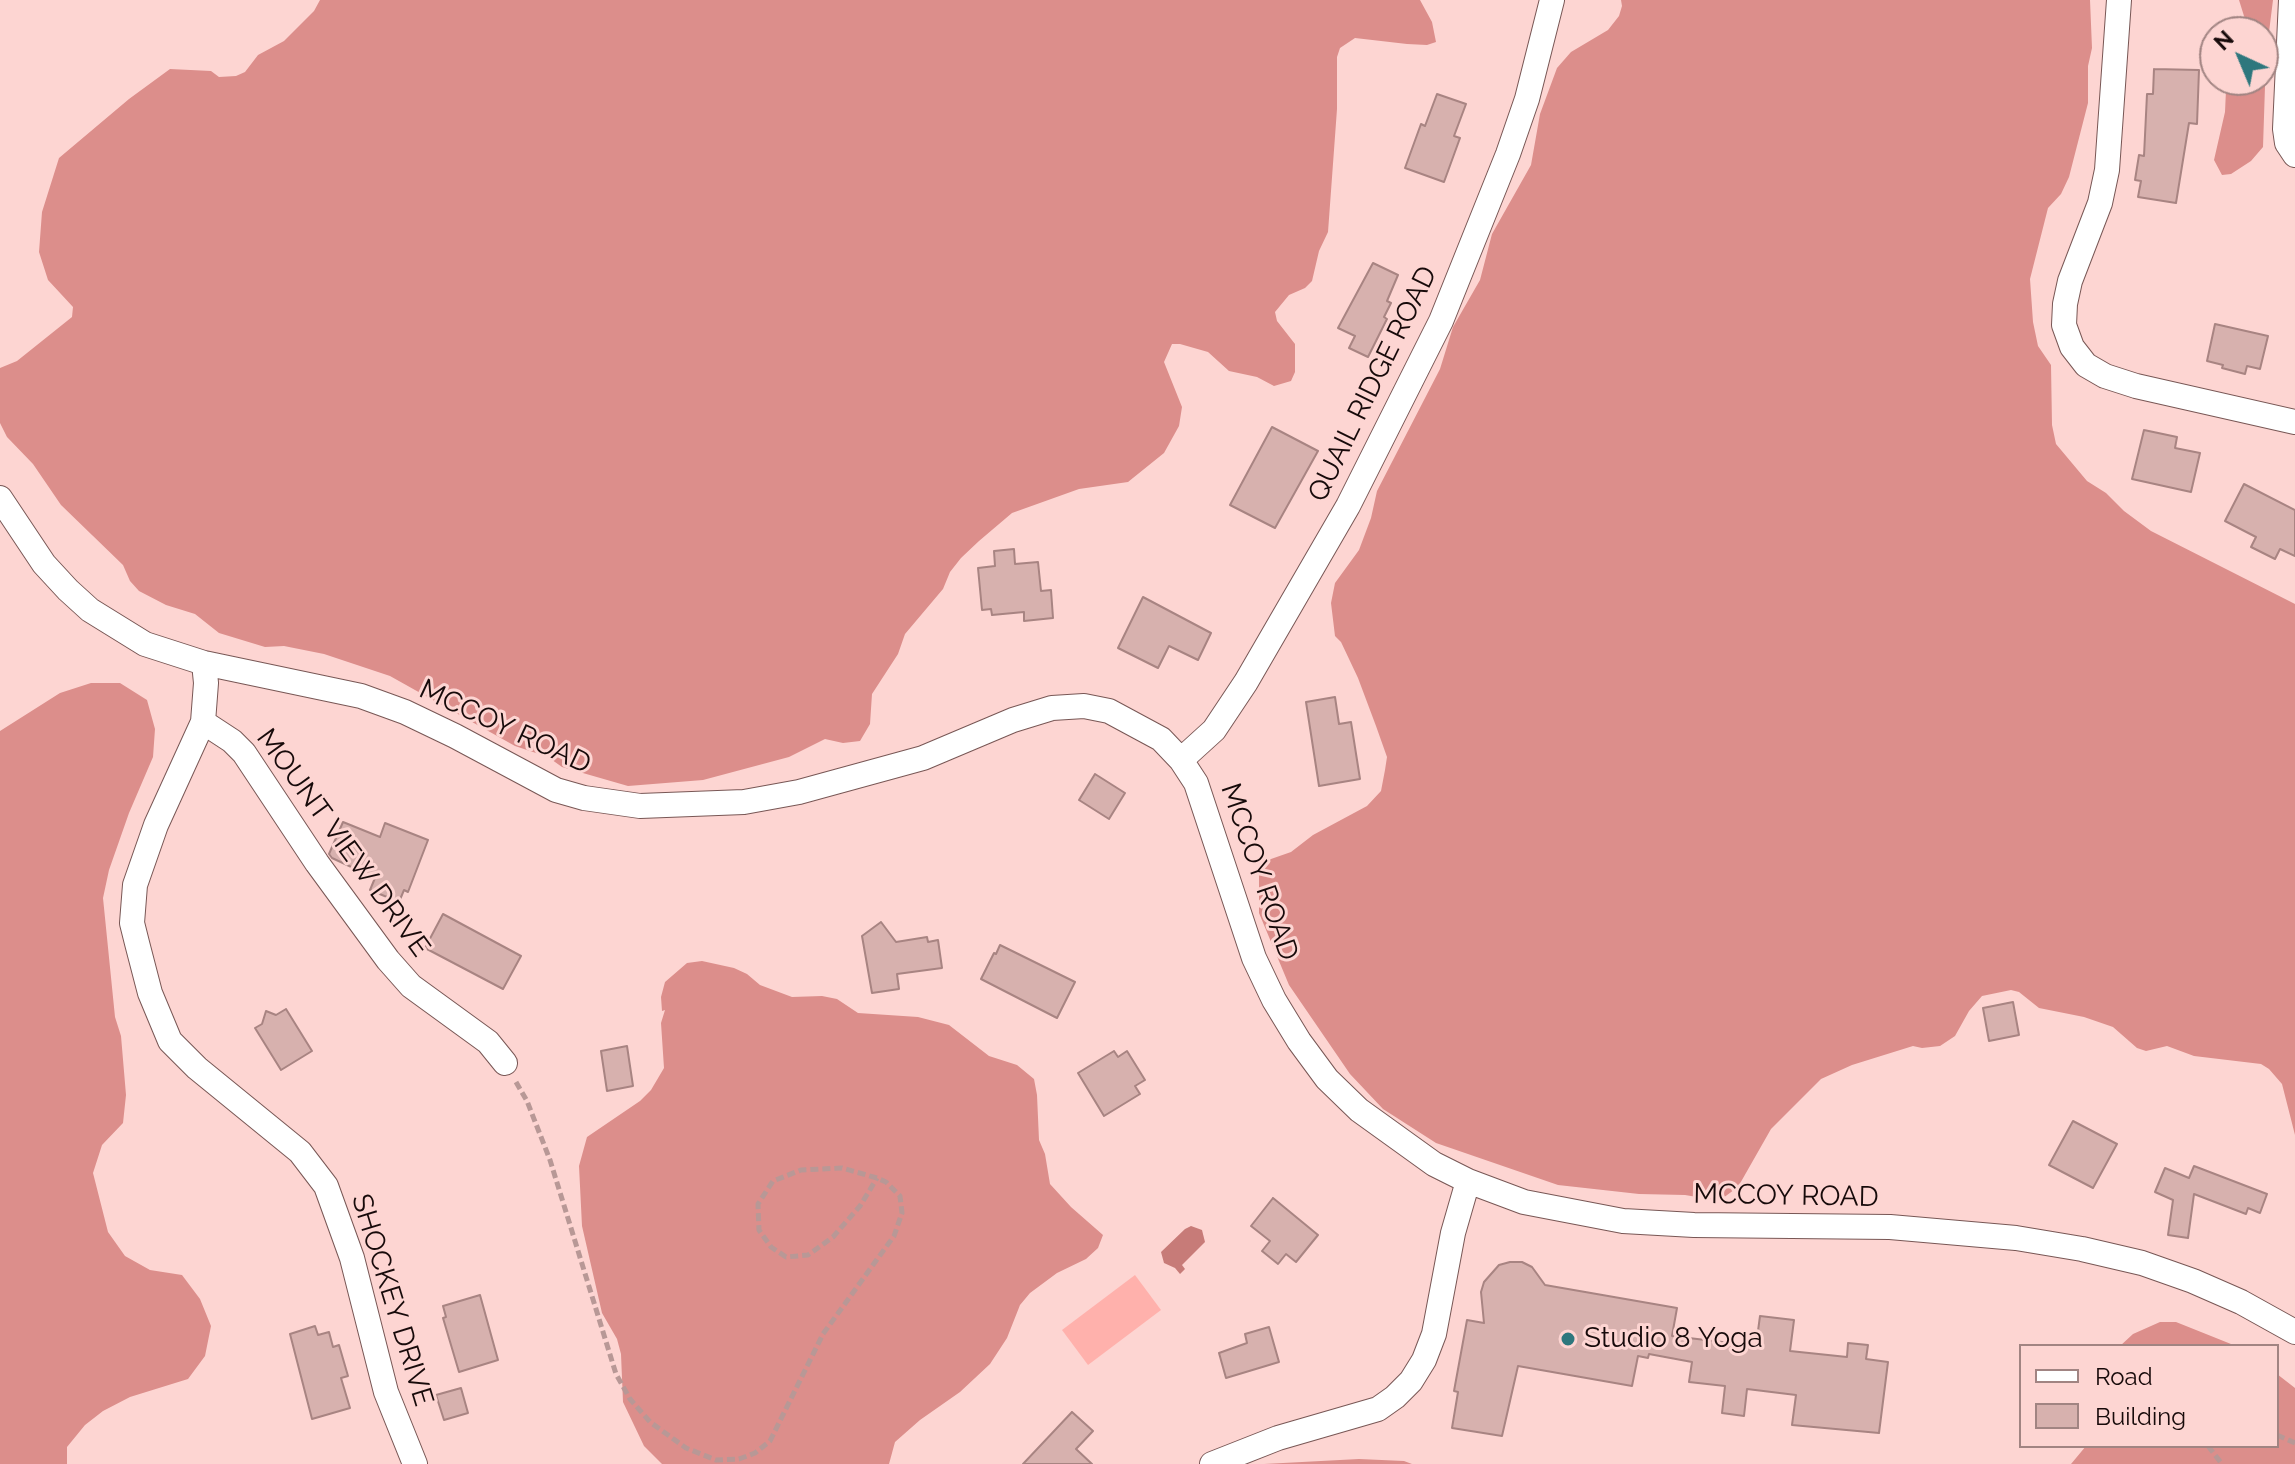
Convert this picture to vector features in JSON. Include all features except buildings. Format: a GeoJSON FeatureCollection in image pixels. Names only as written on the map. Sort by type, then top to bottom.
{"type":"FeatureCollection","features":[{"type":"Feature","properties":{"kind":"street","name":"QUAIL RIDGE ROAD"},"geometry":{"type":"LineString","coordinates":[[1181,760],[1214,730],[1246,682],[1348,506],[1441,321],[1513,140],[1527,99],[1552,0]]}},
{"type":"Feature","properties":{"kind":"street"},"geometry":{"type":"LineString","coordinates":[[2119,0],[2107,170],[2100,203],[2070,281],[2065,304],[2064,325],[2072,347],[2086,365],[2105,376],[2295,422]]}},
{"type":"Feature","properties":{"kind":"street"},"geometry":{"type":"LineString","coordinates":[[2291,0],[2285,129],[2287,143],[2295,155]]}},
{"type":"Feature","properties":{"kind":"street","name":"MCCOY ROAD"},"geometry":{"type":"LineString","coordinates":[[0,498],[44,564],[90,610],[145,644],[204,663],[361,696],[418,718],[556,790],[584,798],[640,806],[744,802],[799,792],[923,758],[1013,720],[1052,708],[1084,706],[1109,711],[1161,739],[1181,760],[1196,783],[1254,958],[1274,1000],[1327,1079],[1359,1110],[1410,1149],[1468,1181],[1524,1202],[1623,1221],[1694,1225],[1890,1227],[2016,1238],[2082,1249],[2142,1263],[2193,1281],[2241,1302],[2295,1332]]}},
{"type":"Feature","properties":{"kind":"street","name":"SHOCKEY DRIVE"},"geometry":{"type":"LineString","coordinates":[[204,663],[203,722],[156,825],[135,885],[132,923],[150,993],[161,1024],[181,1054],[292,1145],[326,1186],[352,1258],[386,1392],[415,1464]]}},
{"type":"Feature","properties":{"kind":"street","name":"MOUNT VIEW DRIVE"},"geometry":{"type":"LineString","coordinates":[[203,722],[244,753],[317,863],[388,960],[411,986],[488,1042],[505,1063]]}},
{"type":"Feature","properties":{"kind":"street"},"geometry":{"type":"LineString","coordinates":[[1212,1464],[1278,1438],[1378,1409],[1411,1381],[1424,1360],[1434,1334],[1453,1233],[1468,1181]]}},
{"type":"Feature","properties":{"kind":"path"},"geometry":{"type":"LineString","coordinates":[[505,1063],[527,1101],[550,1160],[616,1374],[630,1399],[650,1422],[686,1448],[716,1460],[739,1459],[755,1453],[770,1441],[823,1334],[894,1236],[902,1213],[900,1196],[886,1182],[877,1178],[842,1168],[801,1170],[773,1181],[758,1204],[759,1230],[771,1247],[786,1257],[808,1255],[833,1237],[860,1206],[877,1178]]}},
{"type":"Feature","properties":{"kind":"path"},"geometry":{"type":"LineString","coordinates":[[2210,1448],[2222,1464]]}},
{"type":"Feature","properties":{"kind":"shaded area"},"geometry":{"type":"Polygon","coordinates":[[[320,0],[1420,0],[1432,22],[1436,42],[1427,45],[1355,38],[1340,48],[1337,57],[1337,109],[1328,232],[1319,251],[1312,281],[1289,295],[1275,312],[1277,321],[1295,344],[1295,372],[1291,381],[1274,386],[1257,377],[1229,371],[1208,352],[1172,344],[1164,362],[1182,407],[1179,426],[1164,453],[1128,482],[1079,489],[1012,513],[961,558],[950,572],[943,589],[905,634],[898,654],[872,694],[870,724],[860,741],[843,743],[825,739],[789,757],[703,780],[628,786],[562,767],[548,757],[515,746],[390,676],[324,654],[284,646],[265,647],[219,633],[195,614],[166,605],[139,591],[130,581],[123,565],[61,505],[33,464],[7,437],[0,423],[0,368],[17,361],[72,317],[73,307],[48,280],[39,252],[42,212],[59,158],[170,69],[211,71],[219,77],[245,72],[258,55],[284,41],[314,11],[320,0]]]}},
{"type":"Feature","properties":{"kind":"shaded area"},"geometry":{"type":"Polygon","coordinates":[[[1621,0],[2090,0],[2092,48],[2088,66],[2088,103],[2069,177],[2061,194],[2048,208],[2030,279],[2033,322],[2038,346],[2051,365],[2052,425],[2056,444],[2087,481],[2151,531],[2295,604],[2295,1135],[2282,1084],[2261,1064],[2194,1056],[2167,1046],[2146,1051],[2137,1048],[2113,1027],[2084,1017],[2039,1008],[2019,992],[2011,990],[1982,996],[1955,1036],[1940,1046],[1913,1046],[1852,1065],[1821,1079],[1771,1129],[1738,1187],[1723,1198],[1715,1200],[1558,1185],[1436,1143],[1383,1109],[1350,1074],[1289,985],[1259,913],[1259,873],[1271,859],[1291,852],[1313,835],[1367,806],[1381,791],[1387,757],[1358,678],[1335,636],[1331,603],[1335,583],[1359,550],[1377,491],[1440,369],[1453,327],[1480,280],[1492,234],[1531,165],[1540,114],[1557,68],[1571,52],[1608,30],[1619,16],[1621,0]]]}},
{"type":"Feature","properties":{"kind":"shaded area"},"geometry":{"type":"Polygon","coordinates":[[[2239,0],[2273,0],[2271,16],[2244,16],[2239,0]]]}},
{"type":"Feature","properties":{"kind":"shaded area"},"geometry":{"type":"Polygon","coordinates":[[[2226,96],[2265,96],[2263,147],[2251,161],[2231,174],[2222,175],[2214,160],[2226,96]]]}},
{"type":"Feature","properties":{"kind":"shaded area"},"geometry":{"type":"Polygon","coordinates":[[[91,683],[120,683],[147,700],[155,729],[153,757],[129,813],[109,870],[103,898],[126,1095],[123,1123],[102,1145],[93,1173],[108,1232],[125,1256],[150,1270],[182,1275],[200,1299],[211,1326],[205,1356],[188,1379],[130,1397],[103,1411],[85,1425],[67,1447],[67,1464],[0,1464],[0,731],[60,693],[91,683]]]}},
{"type":"Feature","properties":{"kind":"shaded area"},"geometry":{"type":"Polygon","coordinates":[[[702,961],[734,968],[760,985],[792,997],[822,996],[837,999],[858,1013],[918,1017],[949,1025],[989,1056],[1017,1065],[1034,1079],[1039,1140],[1045,1154],[1050,1184],[1103,1235],[1098,1248],[1086,1259],[1057,1273],[1030,1293],[1020,1305],[1007,1338],[990,1364],[960,1392],[895,1442],[889,1464],[662,1464],[644,1446],[623,1402],[621,1354],[617,1339],[602,1313],[582,1226],[579,1166],[587,1137],[651,1090],[664,1068],[661,1023],[665,1010],[662,1011],[661,997],[665,982],[687,963],[702,961]]]}},
{"type":"Feature","properties":{"kind":"shaded area"},"geometry":{"type":"Polygon","coordinates":[[[1191,1226],[1202,1230],[1205,1242],[1182,1265],[1185,1269],[1180,1274],[1164,1263],[1161,1252],[1191,1226]]]}},
{"type":"Feature","properties":{"kind":"shaded area"},"geometry":{"type":"Polygon","coordinates":[[[1135,1275],[1161,1310],[1088,1365],[1062,1330],[1135,1275]]]}},
{"type":"Feature","properties":{"kind":"shaded area"},"geometry":{"type":"Polygon","coordinates":[[[2160,1322],[2176,1322],[2231,1344],[2122,1344],[2133,1334],[2160,1322]]]}},
{"type":"Feature","properties":{"kind":"shaded area"},"geometry":{"type":"Polygon","coordinates":[[[2279,1376],[2295,1388],[2295,1464],[2071,1464],[2084,1448],[2279,1448],[2279,1376]]]}},
{"type":"Feature","properties":{"kind":"shaded area"},"geometry":{"type":"Polygon","coordinates":[[[1359,1459],[1412,1464],[1264,1464],[1359,1459]]]}},
{"type":"Feature","properties":{"kind":"place","name":"Studio 8 Yoga"},"geometry":{"type":"Point","coordinates":[1568,1339]}}]}
